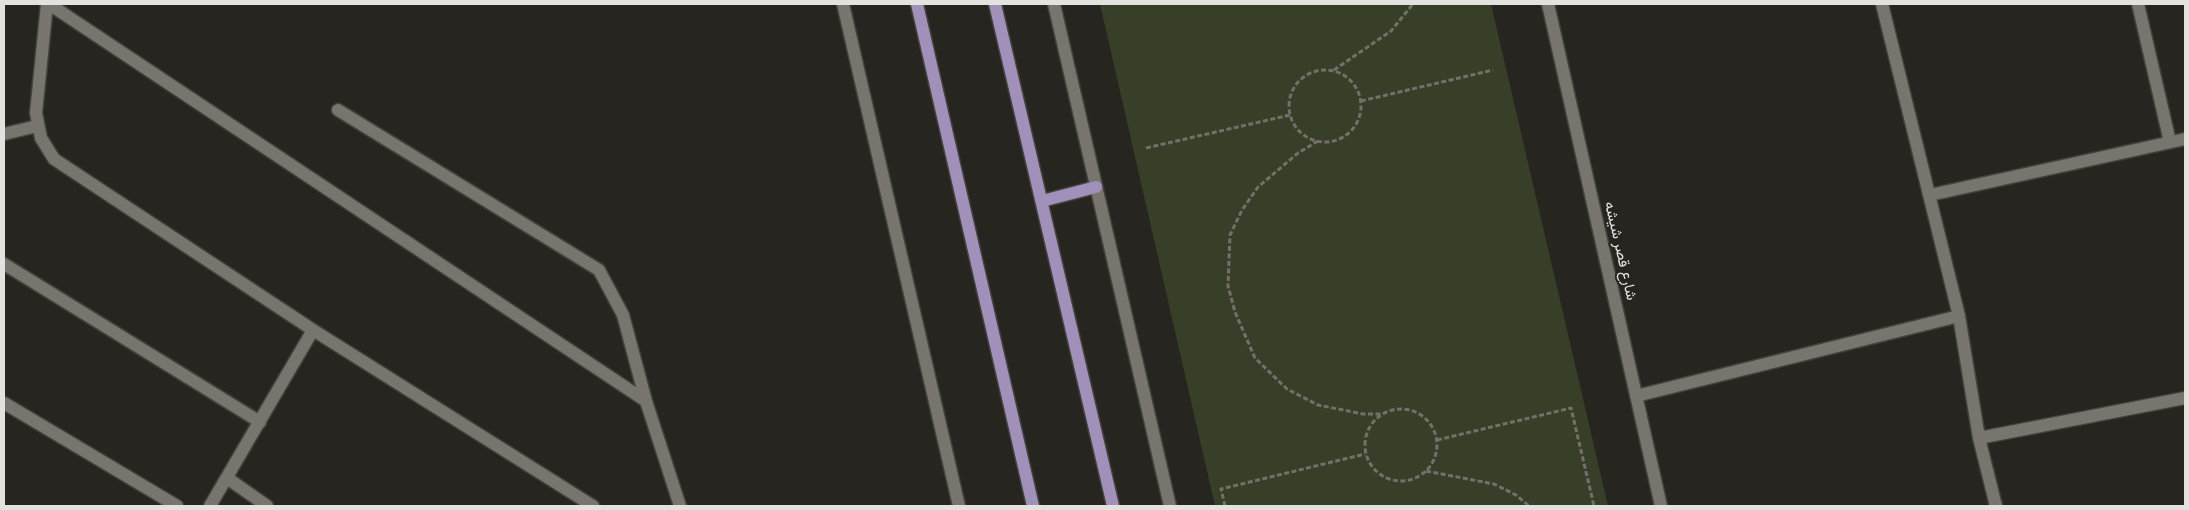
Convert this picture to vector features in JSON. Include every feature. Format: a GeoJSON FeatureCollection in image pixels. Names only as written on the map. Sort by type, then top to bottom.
{"type":"FeatureCollection","features":[{"type":"Feature","properties":{"kind":"main road"},"geometry":{"type":"LineString","coordinates":[[917,4],[1033,506]]}},
{"type":"Feature","properties":{"kind":"main road"},"geometry":{"type":"LineString","coordinates":[[995,4],[1113,506]]}},
{"type":"Feature","properties":{"kind":"main road"},"geometry":{"type":"LineString","coordinates":[[1042,201],[1096,187]]}},
{"type":"Feature","properties":{"kind":"street"},"geometry":{"type":"LineString","coordinates":[[593,506],[313,330],[54,159],[40,138],[36,113],[48,4],[646,401]]}},
{"type":"Feature","properties":{"kind":"street"},"geometry":{"type":"LineString","coordinates":[[843,4],[959,506]]}},
{"type":"Feature","properties":{"kind":"street"},"geometry":{"type":"LineString","coordinates":[[1054,4],[1170,506]]}},
{"type":"Feature","properties":{"kind":"street","name":"شارع قصر شيشه"},"geometry":{"type":"LineString","coordinates":[[1548,4],[1661,506]]}},
{"type":"Feature","properties":{"kind":"street"},"geometry":{"type":"LineString","coordinates":[[1882,4],[1959,316],[1978,438],[1996,506]]}},
{"type":"Feature","properties":{"kind":"street"},"geometry":{"type":"LineString","coordinates":[[2138,4],[2170,142]]}},
{"type":"Feature","properties":{"kind":"street"},"geometry":{"type":"LineString","coordinates":[[338,110],[599,270],[623,315],[646,401],[680,506]]}},
{"type":"Feature","properties":{"kind":"street"},"geometry":{"type":"LineString","coordinates":[[4,134],[37,126]]}},
{"type":"Feature","properties":{"kind":"street"},"geometry":{"type":"LineString","coordinates":[[1930,195],[2185,139]]}},
{"type":"Feature","properties":{"kind":"street"},"geometry":{"type":"LineString","coordinates":[[4,264],[260,422]]}},
{"type":"Feature","properties":{"kind":"street"},"geometry":{"type":"LineString","coordinates":[[1636,396],[1959,316]]}},
{"type":"Feature","properties":{"kind":"street"},"geometry":{"type":"LineString","coordinates":[[210,506],[313,330]]}},
{"type":"Feature","properties":{"kind":"street"},"geometry":{"type":"LineString","coordinates":[[1978,438],[2185,398]]}},
{"type":"Feature","properties":{"kind":"street"},"geometry":{"type":"LineString","coordinates":[[4,403],[177,506]]}},
{"type":"Feature","properties":{"kind":"street"},"geometry":{"type":"LineString","coordinates":[[227,478],[267,506]]}},
{"type":"Feature","properties":{"kind":"path"},"geometry":{"type":"LineString","coordinates":[[1333,71],[1391,30],[1413,4]]}},
{"type":"Feature","properties":{"kind":"path"},"geometry":{"type":"LineString","coordinates":[[1317,70],[1333,71],[1350,78],[1358,89],[1361,113],[1356,125],[1348,135],[1337,141],[1318,141],[1302,134],[1295,125],[1290,115],[1291,92],[1297,82],[1306,75],[1317,70]]}},
{"type":"Feature","properties":{"kind":"path"},"geometry":{"type":"LineString","coordinates":[[1361,101],[1493,70]]}},
{"type":"Feature","properties":{"kind":"path"},"geometry":{"type":"LineString","coordinates":[[1146,148],[1290,115]]}},
{"type":"Feature","properties":{"kind":"path"},"geometry":{"type":"LineString","coordinates":[[1318,141],[1298,153],[1258,186],[1242,210],[1230,235],[1228,286],[1235,312],[1255,358],[1282,384],[1318,405],[1363,414],[1381,414],[1404,408],[1414,411],[1425,418],[1433,428],[1437,440],[1436,453],[1426,471],[1412,480],[1400,482],[1387,479],[1370,464],[1365,454],[1364,443],[1367,431],[1381,414]]}},
{"type":"Feature","properties":{"kind":"path"},"geometry":{"type":"LineString","coordinates":[[1437,440],[1571,408],[1594,506]]}},
{"type":"Feature","properties":{"kind":"path"},"geometry":{"type":"LineString","coordinates":[[1225,506],[1221,489],[1365,454]]}},
{"type":"Feature","properties":{"kind":"path"},"geometry":{"type":"LineString","coordinates":[[1426,471],[1494,484],[1516,495],[1529,506]]}},
{"type":"Feature","properties":{"kind":"green space"},"geometry":{"type":"Polygon","coordinates":[[[1100,4],[1491,4],[1608,506],[1215,506],[1100,4]]]}}]}
